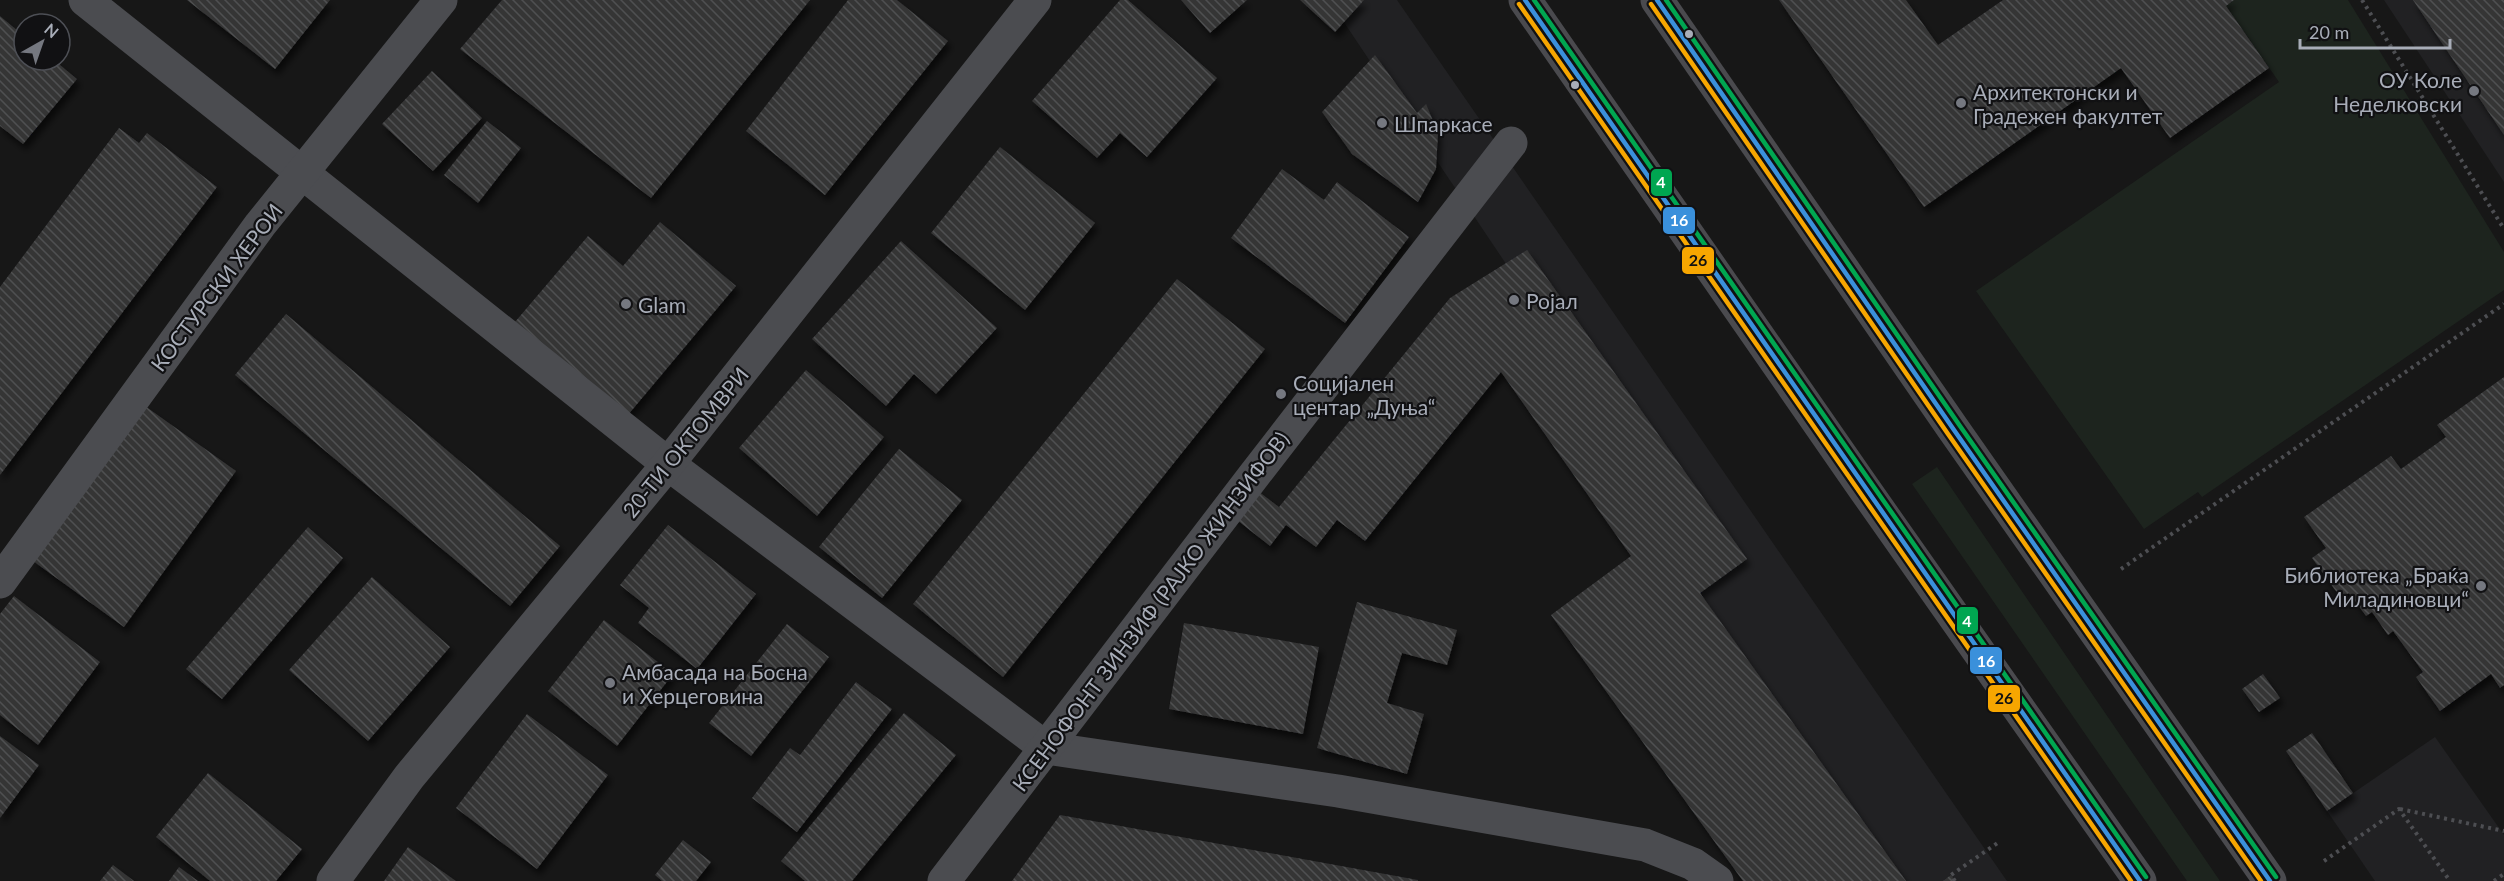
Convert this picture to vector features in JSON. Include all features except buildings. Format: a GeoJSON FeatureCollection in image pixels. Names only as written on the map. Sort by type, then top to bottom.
{"type":"FeatureCollection","features":[{"type":"Feature","properties":{"kind":"street"},"geometry":{"type":"LineString","coordinates":[[85,0],[668,464],[1046,748],[1338,791],[1645,845],[1693,864],[1717,881]]}},
{"type":"Feature","properties":{"kind":"street","name":"КОСТУРСКИ ХЕРОИ"},"geometry":{"type":"LineString","coordinates":[[0,582],[260,225],[441,0]]}},
{"type":"Feature","properties":{"kind":"street","name":"20-ТИ ОКТОМВРИ"},"geometry":{"type":"LineString","coordinates":[[333,881],[410,777],[668,464],[1035,0]]}},
{"type":"Feature","properties":{"kind":"street"},"geometry":{"type":"LineString","coordinates":[[1525,0],[2140,881]]}},
{"type":"Feature","properties":{"kind":"street"},"geometry":{"type":"LineString","coordinates":[[1658,0],[1954,430],[2270,881]]}},
{"type":"Feature","properties":{"kind":"street","name":"КСЕНОФОНТ ЗИНЗИФ (РАЈКО ЖИНЗИФОВ)"},"geometry":{"type":"LineString","coordinates":[[944,881],[1511,143]]}},
{"type":"Feature","properties":{"kind":"path"},"geometry":{"type":"LineString","coordinates":[[2362,0],[2504,229]]}},
{"type":"Feature","properties":{"kind":"path"},"geometry":{"type":"LineString","coordinates":[[2121,569],[2504,304]]}},
{"type":"Feature","properties":{"kind":"path"},"geometry":{"type":"LineString","coordinates":[[2399,809],[2450,881]]}},
{"type":"Feature","properties":{"kind":"path"},"geometry":{"type":"LineString","coordinates":[[2324,861],[2399,809],[2504,831]]}},
{"type":"Feature","properties":{"kind":"path"},"geometry":{"type":"LineString","coordinates":[[1955,881],[1951,875],[1999,842]]}},
{"type":"Feature","properties":{"kind":"path"},"geometry":{"type":"LineString","coordinates":[[2494,881],[2504,874]]}},
{"type":"Feature","properties":{"kind":"shaded area"},"geometry":{"type":"Polygon","coordinates":[[[1329,0],[1397,0],[2007,881],[1881,881],[1674,595],[1710,568],[1329,0]]]}},
{"type":"Feature","properties":{"kind":"shaded area"},"geometry":{"type":"Polygon","coordinates":[[[2234,0],[2348,0],[2504,252],[2504,290],[2202,497],[2198,492],[2144,529],[1976,291],[2279,82],[2226,6],[2234,0]]]}},
{"type":"Feature","properties":{"kind":"shaded area","name":"ОУ Коле Неделковски"},"geometry":{"type":"Polygon","coordinates":[[[2384,0],[2504,0],[2504,182],[2384,0]]]}},
{"type":"Feature","properties":{"kind":"shaded area"},"geometry":{"type":"Polygon","coordinates":[[[1937,467],[2220,881],[2187,881],[1912,484],[1937,467]]]}},
{"type":"Feature","properties":{"kind":"shaded area"},"geometry":{"type":"Polygon","coordinates":[[[2435,737],[2504,835],[2504,881],[2375,881],[2327,811],[2435,737]]]}},
{"type":"Feature","properties":{"kind":"transit line","name":"16"},"geometry":{"type":"LineString","coordinates":[[1525,0],[2140,881]]}},
{"type":"Feature","properties":{"kind":"transit line","name":"4"},"geometry":{"type":"LineString","coordinates":[[1534,0],[2146,877]]}},
{"type":"Feature","properties":{"kind":"transit line","name":"16"},"geometry":{"type":"LineString","coordinates":[[1657,0],[1954,430],[2270,881]]}},
{"type":"Feature","properties":{"kind":"transit line","name":"4"},"geometry":{"type":"LineString","coordinates":[[1666,0],[1960,426],[2276,877]]}},
{"type":"Feature","properties":{"kind":"transit line","name":"26"},"geometry":{"type":"LineString","coordinates":[[1519,4],[2131,881]]}},
{"type":"Feature","properties":{"kind":"transit line","name":"26"},"geometry":{"type":"LineString","coordinates":[[1651,4],[2261,881]]}},
{"type":"Feature","properties":{"kind":"place","name":"ОУ Коле Неделковски"},"geometry":{"type":"Point","coordinates":[2474,91]}},
{"type":"Feature","properties":{"kind":"place","name":"Архитектонски и Градежен факултет"},"geometry":{"type":"Point","coordinates":[1961,103]}},
{"type":"Feature","properties":{"kind":"place","name":"Шпаркасе"},"geometry":{"type":"Point","coordinates":[1382,123]}},
{"type":"Feature","properties":{"kind":"place","name":"Ројал"},"geometry":{"type":"Point","coordinates":[1514,300]}},
{"type":"Feature","properties":{"kind":"place","name":"Glam"},"geometry":{"type":"Point","coordinates":[626,304]}},
{"type":"Feature","properties":{"kind":"place","name":"Социјален центар „Дуња“"},"geometry":{"type":"Point","coordinates":[1281,394]}},
{"type":"Feature","properties":{"kind":"place","name":"Библиотека „Браќа Миладиновци“"},"geometry":{"type":"Point","coordinates":[2481,586]}},
{"type":"Feature","properties":{"kind":"place","name":"Амбасада на Босна и Херцеговина"},"geometry":{"type":"Point","coordinates":[610,683]}}]}
